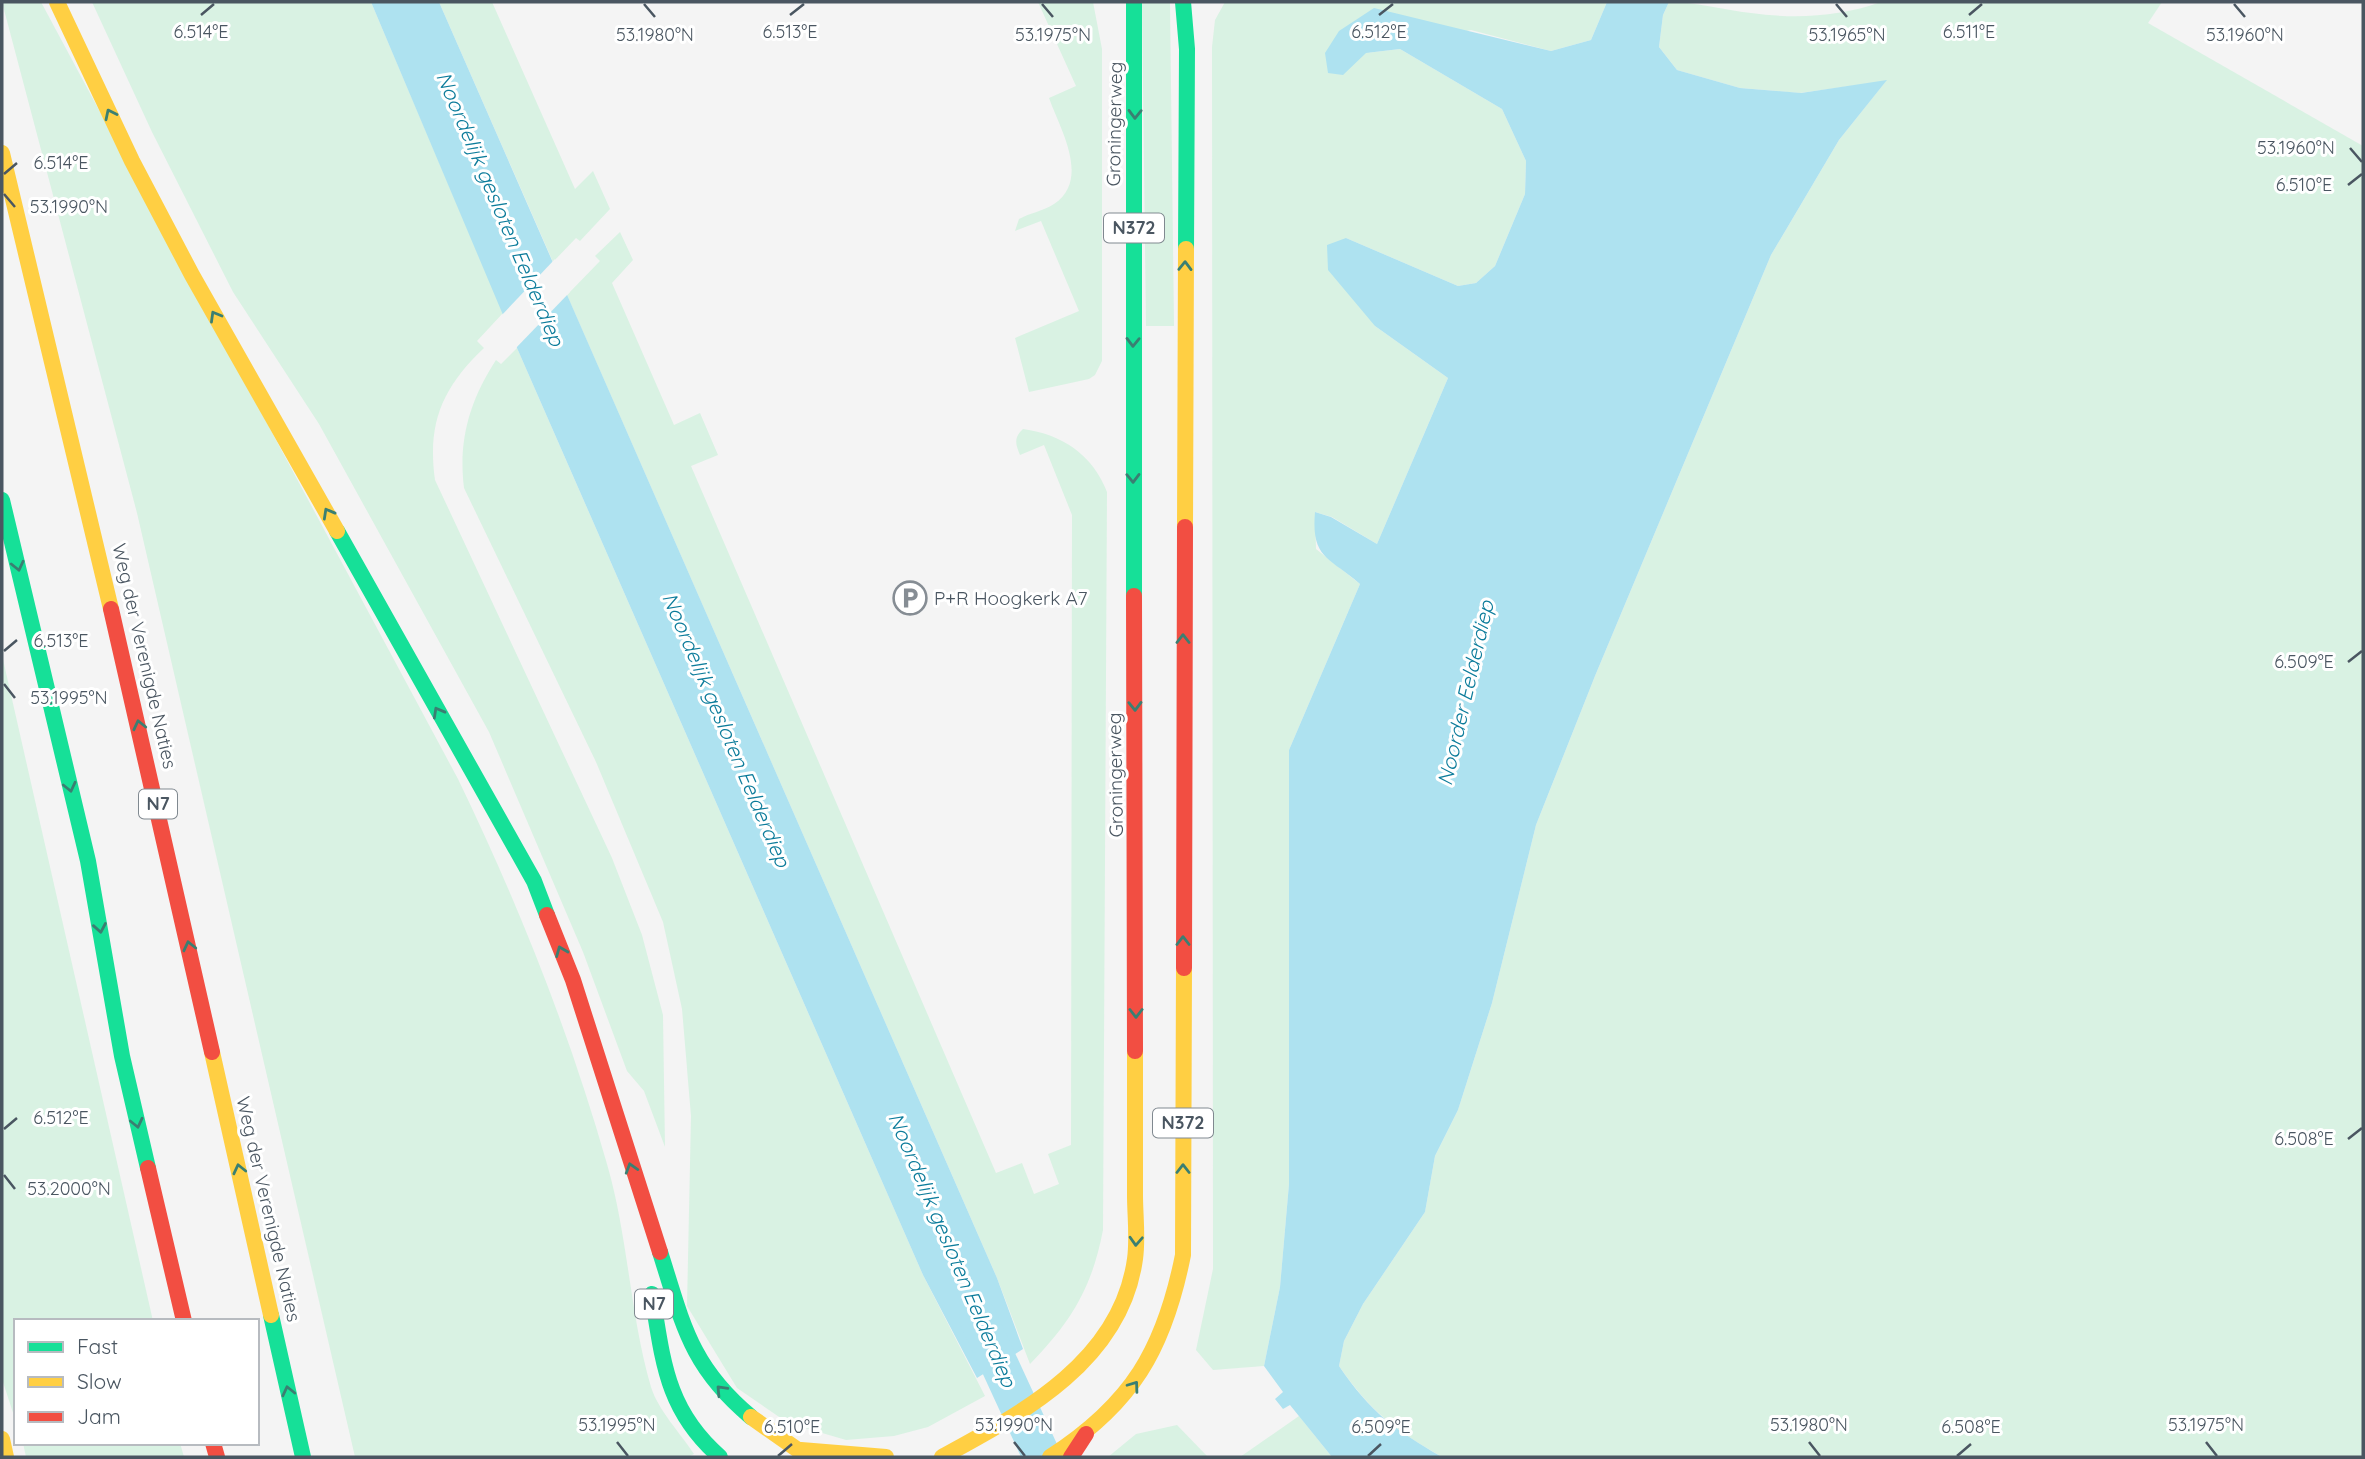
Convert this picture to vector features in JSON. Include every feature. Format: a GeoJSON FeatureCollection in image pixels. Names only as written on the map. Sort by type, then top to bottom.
{"type":"FeatureCollection","features":[{"type":"Feature","properties":{"kind":"main road","name":"N7"},"geometry":{"type":"LineString","coordinates":[[57,2],[132,162],[192,275],[534,881],[573,980],[651,1233],[671,1282],[685,1332],[696,1359],[720,1390],[751,1417],[804,1454]]}},
{"type":"Feature","properties":{"kind":"main road","name":"Groningerweg"},"geometry":{"type":"LineString","coordinates":[[942,1457],[1045,1397],[1084,1364],[1113,1323],[1131,1275],[1136,1242],[1134,2]]}},
{"type":"Feature","properties":{"kind":"main road","name":"N372"},"geometry":{"type":"LineString","coordinates":[[1070,1453],[1086,1434],[1125,1398],[1148,1364],[1168,1319],[1183,1255],[1183,408],[1187,49],[1183,2]]}},
{"type":"Feature","properties":{"kind":"main road","name":"N372"},"geometry":{"type":"LineString","coordinates":[[1187,49],[1204,13]]}},
{"type":"Feature","properties":{"kind":"main road","name":"Weg der Verenigde Naties"},"geometry":{"type":"LineString","coordinates":[[2,153],[79,463],[303,1457]]}},
{"type":"Feature","properties":{"kind":"main road"},"geometry":{"type":"LineString","coordinates":[[2,500],[88,861],[122,1056],[184,1319]]}},
{"type":"Feature","properties":{"kind":"main road","name":"N7"},"geometry":{"type":"LineString","coordinates":[[651,1233],[650,1287],[669,1393],[677,1411],[690,1428],[720,1457]]}},
{"type":"Feature","properties":{"kind":"main road"},"geometry":{"type":"LineString","coordinates":[[2,1439],[6,1457]]}},
{"type":"Feature","properties":{"kind":"main road"},"geometry":{"type":"LineString","coordinates":[[1050,1457],[1070,1453]]}},
{"type":"Feature","properties":{"kind":"main road"},"geometry":{"type":"LineString","coordinates":[[804,1454],[886,1457]]}},
{"type":"Feature","properties":{"kind":"green space"},"geometry":{"type":"Polygon","coordinates":[[[2,2],[41,2],[458,779],[541,968],[576,1065],[614,1191],[638,1332],[651,1387],[664,1413],[694,1454],[688,1457],[355,1457],[137,513],[2,2]]]}},
{"type":"Feature","properties":{"kind":"green space"},"geometry":{"type":"Polygon","coordinates":[[[92,2],[371,2],[503,313],[477,341],[484,348],[458,377],[441,407],[434,440],[435,480],[612,858],[642,935],[663,1015],[665,1147],[644,1091],[627,1071],[583,952],[489,732],[319,424],[233,292],[152,132],[92,2]]]}},
{"type":"Feature","properties":{"kind":"green space"},"geometry":{"type":"Polygon","coordinates":[[[439,2],[492,2],[575,189],[593,171],[610,209],[580,241],[576,238],[553,262],[439,2]]]}},
{"type":"Feature","properties":{"kind":"green space"},"geometry":{"type":"Polygon","coordinates":[[[1038,2],[1093,2],[1102,49],[1102,361],[1095,375],[1089,379],[1029,392],[1015,338],[1079,311],[1041,221],[1015,231],[1019,219],[1054,204],[1065,194],[1072,168],[1070,153],[1049,98],[1076,86],[1038,2]]]}},
{"type":"Feature","properties":{"kind":"green space"},"geometry":{"type":"Polygon","coordinates":[[[1142,2],[1170,2],[1174,326],[1146,326],[1142,2]]]}},
{"type":"Feature","properties":{"kind":"green space"},"geometry":{"type":"Polygon","coordinates":[[[1225,2],[1607,2],[1591,40],[1551,51],[1471,30],[1366,53],[1400,49],[1502,109],[1526,161],[1525,194],[1495,266],[1476,283],[1458,286],[1346,238],[1375,326],[1448,378],[1377,544],[1332,517],[1315,512],[1316,549],[1360,584],[1289,750],[1289,1184],[1280,1287],[1264,1366],[1213,1370],[1196,1350],[1213,1269],[1212,47],[1215,20],[1225,2]]]}},
{"type":"Feature","properties":{"kind":"green space"},"geometry":{"type":"Polygon","coordinates":[[[1669,2],[1767,15],[1800,16],[1833,14],[1881,2],[2162,2],[2148,23],[2363,146],[2363,1457],[1442,1457],[1384,1418],[1362,1396],[1339,1366],[1344,1341],[1363,1304],[1425,1212],[1435,1156],[1458,1110],[1492,1003],[1536,825],[1595,676],[1771,255],[1839,140],[1886,81],[1800,93],[1740,88],[1677,70],[1659,47],[1663,15],[1669,2]]]}},
{"type":"Feature","properties":{"kind":"green space"},"geometry":{"type":"Polygon","coordinates":[[[620,232],[633,260],[612,283],[674,425],[700,413],[718,455],[691,466],[996,1173],[1022,1163],[1034,1194],[1059,1184],[1048,1154],[1071,1145],[1072,515],[1044,445],[1020,455],[1018,435],[1023,429],[1037,432],[1074,448],[1093,467],[1107,492],[1103,1230],[1093,1270],[1078,1303],[1057,1334],[1030,1364],[997,1278],[567,295],[600,261],[595,256],[620,232]]]}},
{"type":"Feature","properties":{"kind":"green space"},"geometry":{"type":"Polygon","coordinates":[[[517,348],[923,1275],[985,1396],[928,1427],[894,1436],[846,1440],[788,1423],[737,1388],[687,1306],[691,1116],[682,1009],[663,922],[596,762],[464,488],[463,453],[473,405],[496,360],[501,364],[517,348]]]}},
{"type":"Feature","properties":{"kind":"green space"},"geometry":{"type":"Polygon","coordinates":[[[2,655],[153,1319],[14,1319],[14,1416],[2,1379],[2,655]]]}},
{"type":"Feature","properties":{"kind":"green space"},"geometry":{"type":"Polygon","coordinates":[[[1299,1416],[1332,1457],[1240,1457],[1299,1416]]]}},
{"type":"Feature","properties":{"kind":"green space"},"geometry":{"type":"Polygon","coordinates":[[[1177,1425],[1208,1457],[1108,1457],[1136,1434],[1177,1425]]]}},
{"type":"Feature","properties":{"kind":"green space"},"geometry":{"type":"Polygon","coordinates":[[[23,1445],[181,1445],[184,1457],[26,1457],[23,1445]]]}},
{"type":"Feature","properties":{"kind":"water"},"geometry":{"type":"Polygon","coordinates":[[[371,2],[439,2],[997,1278],[1023,1349],[977,1378],[923,1275],[517,348],[371,2]]]}},
{"type":"Feature","properties":{"kind":"water","name":"Noorder Eelderdiep"},"geometry":{"type":"Polygon","coordinates":[[[1607,2],[1669,2],[1663,15],[1659,47],[1677,70],[1740,88],[1801,93],[1887,80],[1839,140],[1771,255],[1595,676],[1536,825],[1492,1003],[1458,1110],[1435,1156],[1425,1212],[1363,1304],[1344,1341],[1339,1366],[1362,1396],[1384,1419],[1442,1457],[1332,1457],[1290,1405],[1283,1409],[1275,1399],[1283,1392],[1264,1366],[1280,1287],[1289,1184],[1289,750],[1360,584],[1324,556],[1319,548],[1315,512],[1331,517],[1377,544],[1448,378],[1375,326],[1328,270],[1327,245],[1346,238],[1458,286],[1476,283],[1495,266],[1525,194],[1526,161],[1502,109],[1400,49],[1366,53],[1343,75],[1328,73],[1325,53],[1339,31],[1374,8],[1551,51],[1591,40],[1607,2]]]}},
{"type":"Feature","properties":{"kind":"pier"},"geometry":{"type":"Polygon","coordinates":[[[555,259],[570,292],[514,350],[501,316],[555,259]]]}},
{"type":"Feature","properties":{"kind":"waterway","name":"Noordelijk gesloten Eelderdiep"},"geometry":{"type":"LineString","coordinates":[[978,1318],[1042,1457]]}},
{"type":"Feature","properties":{"kind":"traffic: fast"},"geometry":{"type":"LineString","coordinates":[[1134,2],[1134,596]]}},
{"type":"Feature","properties":{"kind":"traffic: fast"},"geometry":{"type":"LineString","coordinates":[[1183,2],[1187,49],[1186,249]]}},
{"type":"Feature","properties":{"kind":"traffic: fast"},"geometry":{"type":"LineString","coordinates":[[2,500],[88,861],[122,1056],[148,1168]]}},
{"type":"Feature","properties":{"kind":"traffic: fast"},"geometry":{"type":"LineString","coordinates":[[337,531],[534,881],[547,915]]}},
{"type":"Feature","properties":{"kind":"traffic: fast"},"geometry":{"type":"LineString","coordinates":[[660,1252],[683,1322],[701,1361],[714,1380],[751,1417]]}},
{"type":"Feature","properties":{"kind":"traffic: fast"},"geometry":{"type":"LineString","coordinates":[[652,1294],[670,1383],[688,1421],[720,1457]]}},
{"type":"Feature","properties":{"kind":"traffic: fast"},"geometry":{"type":"LineString","coordinates":[[271,1315],[303,1457]]}},
{"type":"Feature","properties":{"kind":"traffic: slow"},"geometry":{"type":"LineString","coordinates":[[57,2],[132,161],[192,275],[337,531]]}},
{"type":"Feature","properties":{"kind":"traffic: slow"},"geometry":{"type":"LineString","coordinates":[[2,153],[111,609]]}},
{"type":"Feature","properties":{"kind":"traffic: slow"},"geometry":{"type":"LineString","coordinates":[[1185,527],[1186,249]]}},
{"type":"Feature","properties":{"kind":"traffic: slow"},"geometry":{"type":"LineString","coordinates":[[1050,1457],[1103,1416],[1123,1395],[1154,1347],[1175,1289],[1183,1255],[1184,968]]}},
{"type":"Feature","properties":{"kind":"traffic: slow"},"geometry":{"type":"LineString","coordinates":[[942,1457],[1004,1422],[1064,1380],[1089,1355],[1110,1327],[1126,1295],[1136,1243],[1135,1051]]}},
{"type":"Feature","properties":{"kind":"traffic: slow"},"geometry":{"type":"LineString","coordinates":[[212,1052],[271,1315]]}},
{"type":"Feature","properties":{"kind":"traffic: slow"},"geometry":{"type":"LineString","coordinates":[[751,1417],[808,1457]]}},
{"type":"Feature","properties":{"kind":"traffic: slow"},"geometry":{"type":"LineString","coordinates":[[2,1439],[6,1457]]}},
{"type":"Feature","properties":{"kind":"traffic: slow"},"geometry":{"type":"LineString","coordinates":[[801,1450],[886,1457]]}},
{"type":"Feature","properties":{"kind":"traffic: jam"},"geometry":{"type":"LineString","coordinates":[[1184,968],[1185,527]]}},
{"type":"Feature","properties":{"kind":"traffic: jam"},"geometry":{"type":"LineString","coordinates":[[1134,596],[1135,1051]]}},
{"type":"Feature","properties":{"kind":"traffic: jam"},"geometry":{"type":"LineString","coordinates":[[111,609],[212,1052]]}},
{"type":"Feature","properties":{"kind":"traffic: jam"},"geometry":{"type":"LineString","coordinates":[[547,915],[573,980],[660,1252]]}},
{"type":"Feature","properties":{"kind":"traffic: jam"},"geometry":{"type":"LineString","coordinates":[[148,1168],[184,1319]]}},
{"type":"Feature","properties":{"kind":"traffic: jam"},"geometry":{"type":"LineString","coordinates":[[1071,1457],[1086,1434]]}},
{"type":"Feature","properties":{"kind":"traffic: jam"},"geometry":{"type":"LineString","coordinates":[[214,1445],[217,1457]]}},
{"type":"Feature","properties":{"kind":"place","name":"P+R Hoogkerk A7"},"geometry":{"type":"Point","coordinates":[910,598]}}]}
